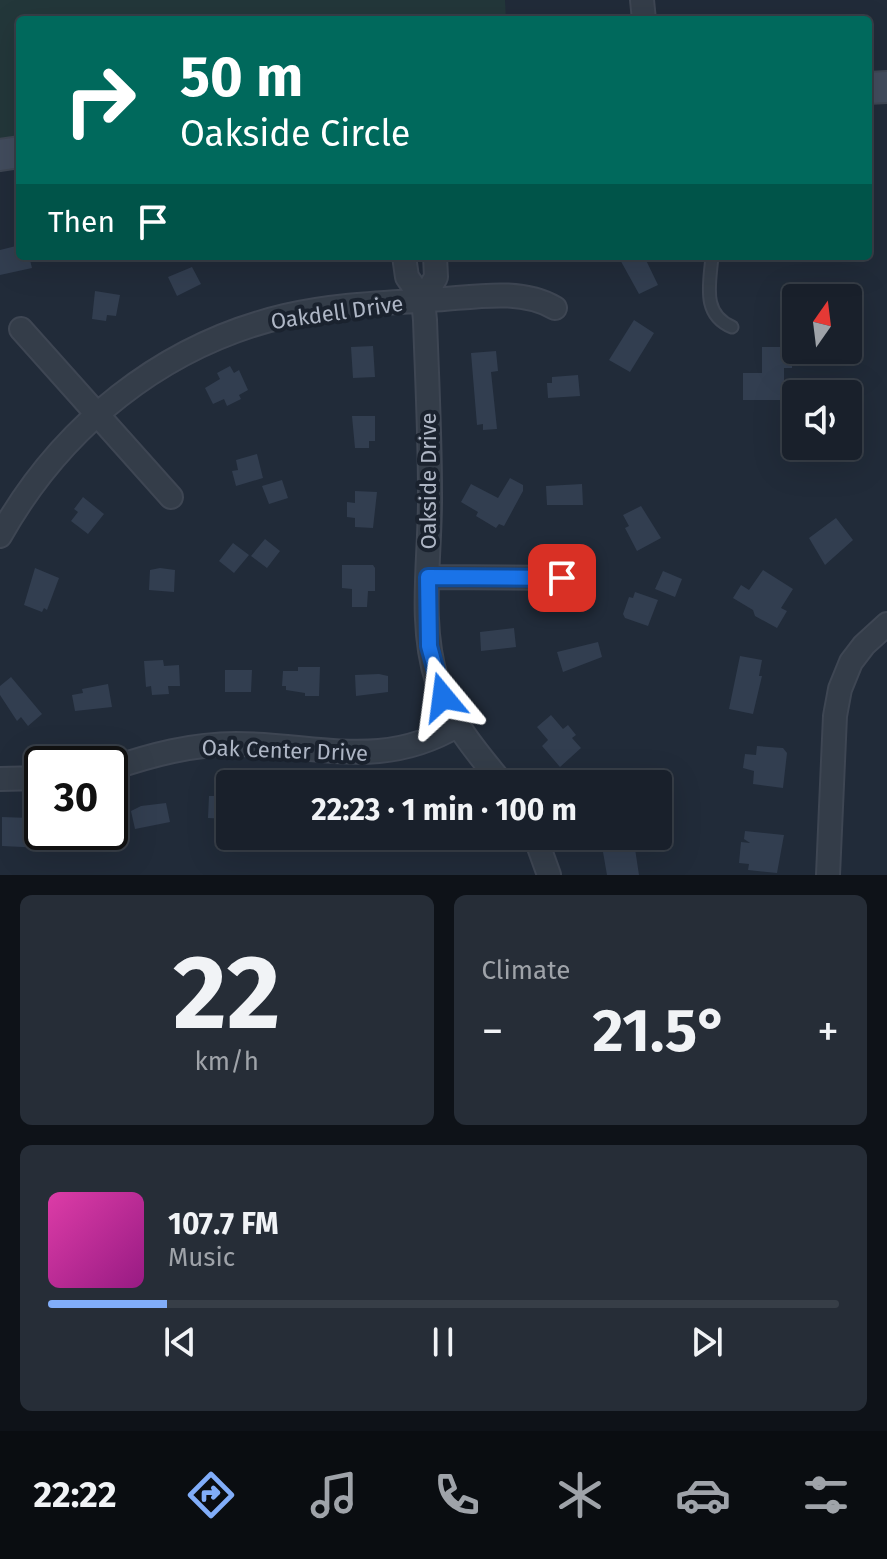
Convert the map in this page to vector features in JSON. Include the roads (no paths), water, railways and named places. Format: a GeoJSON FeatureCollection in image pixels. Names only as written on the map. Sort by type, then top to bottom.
{"type":"FeatureCollection","features":[{"type":"Feature","properties":{"kind":"street","name":"Oakside Drive"},"geometry":{"type":"LineString","coordinates":[[405,260],[407,277],[423,300]]}},
{"type":"Feature","properties":{"kind":"street","name":"Oakside Drive"},"geometry":{"type":"LineString","coordinates":[[435,260],[436,277],[423,300],[430,493],[429,646],[443,697],[458,725],[492,770]]}},
{"type":"Feature","properties":{"kind":"street","name":"Oakdell Drive"},"geometry":{"type":"LineString","coordinates":[[0,536],[44,469],[97,414],[141,378],[177,356],[247,326],[288,315],[423,300],[517,296],[542,300],[555,308]]}},
{"type":"Feature","properties":{"kind":"street"},"geometry":{"type":"LineString","coordinates":[[21,329],[171,497]]}},
{"type":"Feature","properties":{"kind":"street"},"geometry":{"type":"LineString","coordinates":[[428,577],[562,578]]}},
{"type":"Feature","properties":{"kind":"street"},"geometry":{"type":"LineString","coordinates":[[828,875],[835,716],[840,689],[851,662],[887,624]]}},
{"type":"Feature","properties":{"kind":"street","name":"Oak Center Drive"},"geometry":{"type":"LineString","coordinates":[[128,763],[156,754],[235,744],[370,754],[396,751],[421,744],[458,725]]}},
{"type":"Feature","properties":{"kind":"street"},"geometry":{"type":"LineString","coordinates":[[0,779],[24,778]]}},
{"type":"Feature","properties":{"kind":"street"},"geometry":{"type":"LineString","coordinates":[[540,850],[549,875]]}},
{"type":"Feature","properties":{"kind":"lane"},"geometry":{"type":"LineString","coordinates":[[712,260],[711,308],[723,324],[732,327]]}}]}
